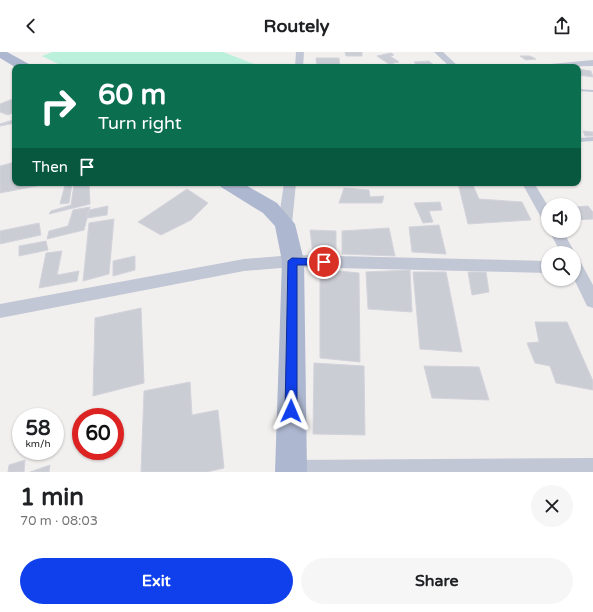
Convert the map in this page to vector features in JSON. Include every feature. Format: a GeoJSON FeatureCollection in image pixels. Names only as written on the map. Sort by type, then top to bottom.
{"type":"FeatureCollection","features":[{"type":"Feature","properties":{"kind":"main road"},"geometry":{"type":"LineString","coordinates":[[0,53],[19,64]]}},
{"type":"Feature","properties":{"kind":"main road"},"geometry":{"type":"LineString","coordinates":[[233,186],[270,208],[285,224],[292,261],[289,472]]}},
{"type":"Feature","properties":{"kind":"street"},"geometry":{"type":"LineString","coordinates":[[299,64],[300,52]]}},
{"type":"Feature","properties":{"kind":"street"},"geometry":{"type":"LineString","coordinates":[[438,52],[452,64]]}},
{"type":"Feature","properties":{"kind":"street"},"geometry":{"type":"LineString","coordinates":[[581,64],[593,63]]}},
{"type":"Feature","properties":{"kind":"street"},"geometry":{"type":"LineString","coordinates":[[285,224],[290,186]]}},
{"type":"Feature","properties":{"kind":"street"},"geometry":{"type":"LineString","coordinates":[[530,186],[541,206]]}},
{"type":"Feature","properties":{"kind":"street"},"geometry":{"type":"LineString","coordinates":[[0,310],[244,265],[292,261],[541,267]]}},
{"type":"Feature","properties":{"kind":"street"},"geometry":{"type":"LineString","coordinates":[[581,278],[593,301]]}},
{"type":"Feature","properties":{"kind":"street"},"geometry":{"type":"LineString","coordinates":[[289,472],[593,469]]}},
{"type":"Feature","properties":{"kind":"lane"},"geometry":{"type":"LineString","coordinates":[[581,90],[593,91]]}},
{"type":"Feature","properties":{"kind":"lane"},"geometry":{"type":"LineString","coordinates":[[581,140],[593,139]]}},
{"type":"Feature","properties":{"kind":"green space"},"geometry":{"type":"Polygon","coordinates":[[[52,52],[223,52],[254,64],[58,64],[42,56],[52,52]]]}},
{"type":"Feature","properties":{"kind":"building"},"geometry":{"type":"Polygon","coordinates":[[[345,52],[362,52],[362,56],[346,56],[345,52]]]}},
{"type":"Feature","properties":{"kind":"building"},"geometry":{"type":"Polygon","coordinates":[[[391,53],[394,55],[390,56],[399,62],[389,64],[377,56],[391,53]]]}},
{"type":"Feature","properties":{"kind":"building"},"geometry":{"type":"Polygon","coordinates":[[[520,56],[530,56],[536,59],[526,60],[520,56]]]}},
{"type":"Feature","properties":{"kind":"building"},"geometry":{"type":"Polygon","coordinates":[[[316,58],[339,58],[340,64],[317,64],[316,58]]]}},
{"type":"Feature","properties":{"kind":"building"},"geometry":{"type":"Polygon","coordinates":[[[429,61],[432,64],[416,64],[414,62],[429,61]]]}},
{"type":"Feature","properties":{"kind":"building"},"geometry":{"type":"Polygon","coordinates":[[[581,69],[591,71],[593,77],[581,75],[581,69]]]}},
{"type":"Feature","properties":{"kind":"building"},"geometry":{"type":"Polygon","coordinates":[[[12,99],[12,113],[8,115],[0,112],[0,104],[12,99]]]}},
{"type":"Feature","properties":{"kind":"building"},"geometry":{"type":"Polygon","coordinates":[[[12,120],[12,124],[0,126],[0,124],[12,120]]]}},
{"type":"Feature","properties":{"kind":"building"},"geometry":{"type":"Polygon","coordinates":[[[583,131],[593,132],[593,136],[585,136],[583,131]]]}},
{"type":"Feature","properties":{"kind":"building"},"geometry":{"type":"Polygon","coordinates":[[[12,163],[12,186],[37,186],[0,193],[0,166],[12,163]]]}},
{"type":"Feature","properties":{"kind":"building"},"geometry":{"type":"Polygon","coordinates":[[[65,186],[72,186],[69,203],[60,204],[65,186]]]}},
{"type":"Feature","properties":{"kind":"building"},"geometry":{"type":"Polygon","coordinates":[[[74,186],[89,186],[90,204],[49,214],[51,211],[71,205],[74,186]]]}},
{"type":"Feature","properties":{"kind":"building"},"geometry":{"type":"Polygon","coordinates":[[[459,186],[473,186],[479,199],[522,202],[531,220],[468,224],[459,186]]]}},
{"type":"Feature","properties":{"kind":"building"},"geometry":{"type":"Polygon","coordinates":[[[344,188],[369,190],[370,197],[384,196],[382,203],[339,203],[344,188]]]}},
{"type":"Feature","properties":{"kind":"building"},"geometry":{"type":"Polygon","coordinates":[[[187,189],[208,203],[191,220],[161,235],[138,222],[187,189]]]}},
{"type":"Feature","properties":{"kind":"building"},"geometry":{"type":"Polygon","coordinates":[[[440,202],[442,210],[429,211],[433,222],[423,223],[414,203],[440,202]]]}},
{"type":"Feature","properties":{"kind":"building"},"geometry":{"type":"Polygon","coordinates":[[[108,206],[107,215],[87,218],[89,210],[108,206]]]}},
{"type":"Feature","properties":{"kind":"building"},"geometry":{"type":"Polygon","coordinates":[[[581,206],[588,206],[593,212],[593,219],[581,220],[581,206]]]}},
{"type":"Feature","properties":{"kind":"building"},"geometry":{"type":"Polygon","coordinates":[[[90,207],[84,230],[47,239],[49,231],[68,226],[73,210],[90,207]]]}},
{"type":"Feature","properties":{"kind":"building"},"geometry":{"type":"Polygon","coordinates":[[[114,219],[109,274],[83,281],[89,223],[114,219]]]}},
{"type":"Feature","properties":{"kind":"building"},"geometry":{"type":"Polygon","coordinates":[[[39,223],[41,235],[0,244],[0,231],[39,223]]]}},
{"type":"Feature","properties":{"kind":"building"},"geometry":{"type":"Polygon","coordinates":[[[439,225],[446,254],[412,252],[409,227],[439,225]]]}},
{"type":"Feature","properties":{"kind":"building"},"geometry":{"type":"Polygon","coordinates":[[[389,228],[395,256],[342,254],[342,231],[389,228]]]}},
{"type":"Feature","properties":{"kind":"building"},"geometry":{"type":"Polygon","coordinates":[[[310,230],[336,231],[336,256],[313,255],[310,230]]]}},
{"type":"Feature","properties":{"kind":"building"},"geometry":{"type":"Polygon","coordinates":[[[46,241],[48,250],[19,256],[19,246],[46,241]]]}},
{"type":"Feature","properties":{"kind":"building"},"geometry":{"type":"Polygon","coordinates":[[[62,251],[57,275],[79,271],[77,281],[39,288],[46,253],[62,251]]]}},
{"type":"Feature","properties":{"kind":"building"},"geometry":{"type":"Polygon","coordinates":[[[135,256],[135,270],[113,276],[113,261],[135,256]]]}},
{"type":"Feature","properties":{"kind":"building"},"geometry":{"type":"Polygon","coordinates":[[[320,269],[359,273],[360,362],[320,358],[320,269]]]}},
{"type":"Feature","properties":{"kind":"building"},"geometry":{"type":"Polygon","coordinates":[[[410,270],[412,312],[368,309],[366,272],[410,270]]]}},
{"type":"Feature","properties":{"kind":"building"},"geometry":{"type":"Polygon","coordinates":[[[413,272],[446,272],[462,352],[420,349],[413,272]]]}},
{"type":"Feature","properties":{"kind":"building"},"geometry":{"type":"Polygon","coordinates":[[[468,272],[486,272],[489,292],[472,295],[468,272]]]}},
{"type":"Feature","properties":{"kind":"building"},"geometry":{"type":"Polygon","coordinates":[[[141,308],[144,383],[93,396],[95,318],[141,308]]]}},
{"type":"Feature","properties":{"kind":"building"},"geometry":{"type":"Polygon","coordinates":[[[535,322],[567,322],[593,381],[593,390],[556,383],[550,366],[535,363],[527,343],[539,342],[535,322]]]}},
{"type":"Feature","properties":{"kind":"building"},"geometry":{"type":"Polygon","coordinates":[[[314,363],[364,366],[365,435],[313,434],[314,363]]]}},
{"type":"Feature","properties":{"kind":"building"},"geometry":{"type":"Polygon","coordinates":[[[424,366],[479,367],[489,400],[432,398],[424,366]]]}},
{"type":"Feature","properties":{"kind":"building"},"geometry":{"type":"Polygon","coordinates":[[[190,382],[192,415],[218,410],[224,468],[207,472],[141,472],[144,391],[190,382]]]}},
{"type":"Feature","properties":{"kind":"building"},"geometry":{"type":"Polygon","coordinates":[[[25,460],[24,472],[8,472],[9,465],[25,460]]]}},
{"type":"Feature","properties":{"kind":"building"},"geometry":{"type":"Polygon","coordinates":[[[50,465],[49,472],[30,472],[50,465]]]}},
{"type":"Feature","properties":{"kind":"route"},"geometry":{"type":"LineString","coordinates":[[291,411],[292,261],[324,262]]}}]}
